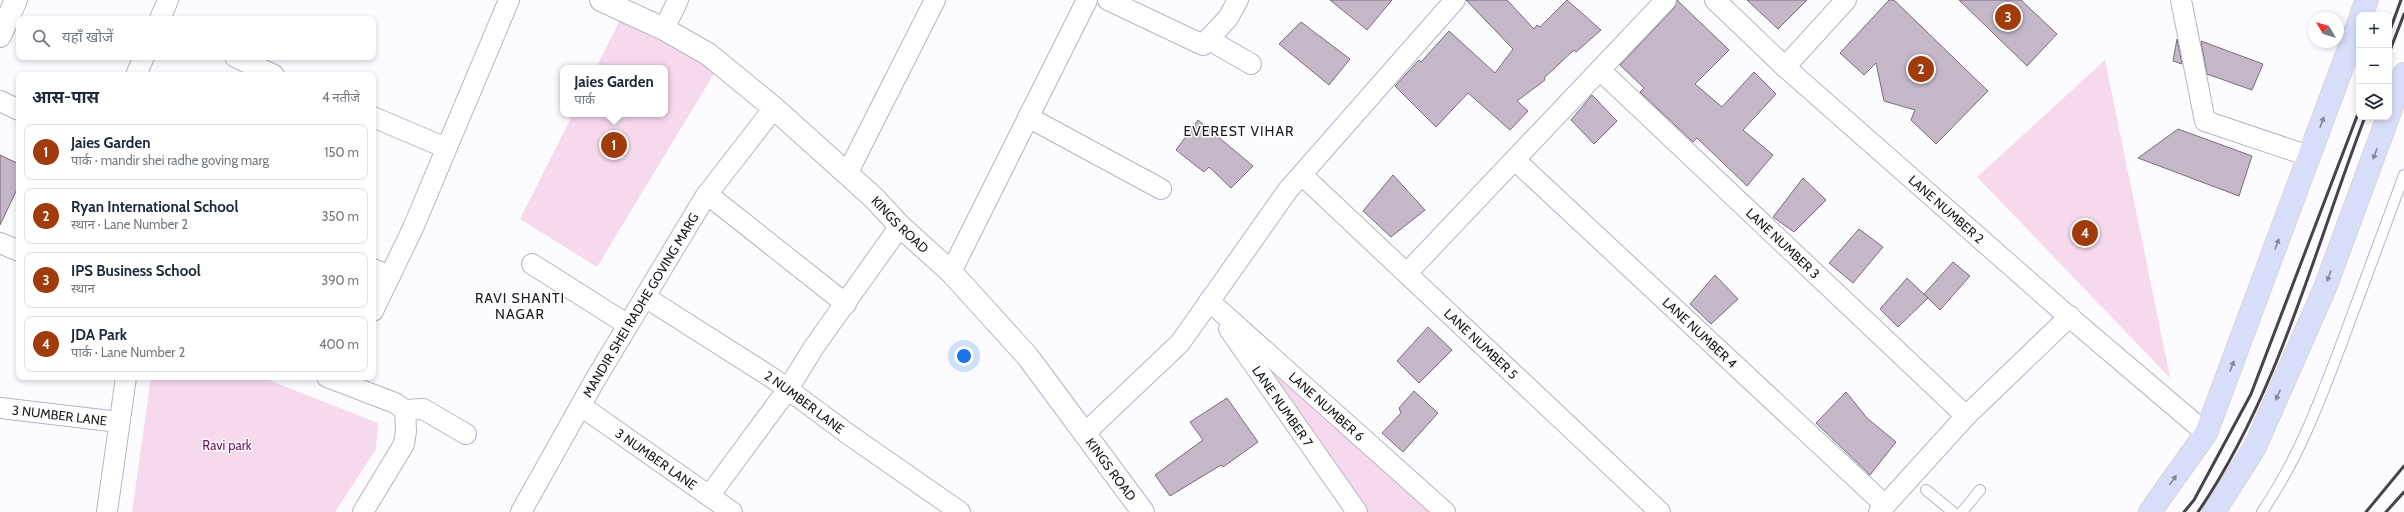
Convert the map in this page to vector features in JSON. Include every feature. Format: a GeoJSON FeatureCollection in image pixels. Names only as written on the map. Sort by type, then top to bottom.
{"type":"FeatureCollection","features":[{"type":"Feature","properties":{"kind":"main road"},"geometry":{"type":"LineString","coordinates":[[2362,12],[2367,0]]}},
{"type":"Feature","properties":{"kind":"main road"},"geometry":{"type":"LineString","coordinates":[[2150,512],[2206,433],[2356,30]]}},
{"type":"Feature","properties":{"kind":"main road"},"geometry":{"type":"LineString","coordinates":[[2392,106],[2404,74]]}},
{"type":"Feature","properties":{"kind":"main road"},"geometry":{"type":"LineString","coordinates":[[2214,512],[2256,447],[2325,288],[2387,120]]}},
{"type":"Feature","properties":{"kind":"street"},"geometry":{"type":"LineString","coordinates":[[0,36],[16,0]]}},
{"type":"Feature","properties":{"kind":"street"},"geometry":{"type":"LineString","coordinates":[[161,16],[168,0]]}},
{"type":"Feature","properties":{"kind":"street"},"geometry":{"type":"LineString","coordinates":[[376,296],[381,272],[446,148],[509,0]]}},
{"type":"Feature","properties":{"kind":"street","name":"KINGS ROAD"},"geometry":{"type":"LineString","coordinates":[[601,0],[664,29],[708,54],[774,108],[874,198],[900,226],[951,272],[1028,357],[1144,512]]}},
{"type":"Feature","properties":{"kind":"street"},"geometry":{"type":"LineString","coordinates":[[664,29],[678,0]]}},
{"type":"Feature","properties":{"kind":"street"},"geometry":{"type":"LineString","coordinates":[[847,174],[935,0]]}},
{"type":"Feature","properties":{"kind":"street"},"geometry":{"type":"LineString","coordinates":[[951,272],[1087,0]]}},
{"type":"Feature","properties":{"kind":"street"},"geometry":{"type":"LineString","coordinates":[[1108,0],[1203,45],[1228,18],[1238,0]]}},
{"type":"Feature","properties":{"kind":"street"},"geometry":{"type":"LineString","coordinates":[[1085,433],[1180,343],[1288,190],[1455,0]]}},
{"type":"Feature","properties":{"kind":"street"},"geometry":{"type":"LineString","coordinates":[[1407,273],[1666,0]]}},
{"type":"Feature","properties":{"kind":"street","name":"LANE NUMBER 2"},"geometry":{"type":"LineString","coordinates":[[1715,0],[1785,67],[2206,433]]}},
{"type":"Feature","properties":{"kind":"street"},"geometry":{"type":"LineString","coordinates":[[1785,67],[1846,0]]}},
{"type":"Feature","properties":{"kind":"street"},"geometry":{"type":"LineString","coordinates":[[2181,0],[2205,121],[2309,156]]}},
{"type":"Feature","properties":{"kind":"street"},"geometry":{"type":"LineString","coordinates":[[1208,39],[1251,64]]}},
{"type":"Feature","properties":{"kind":"street"},"geometry":{"type":"LineString","coordinates":[[137,72],[143,60]]}},
{"type":"Feature","properties":{"kind":"street"},"geometry":{"type":"LineString","coordinates":[[242,60],[268,72]]}},
{"type":"Feature","properties":{"kind":"street","name":"LANE NUMBER 3"},"geometry":{"type":"LineString","coordinates":[[1600,70],[1966,416]]}},
{"type":"Feature","properties":{"kind":"street"},"geometry":{"type":"LineString","coordinates":[[0,101],[16,109]]}},
{"type":"Feature","properties":{"kind":"street","name":"MANDIR SHEI RADHE GOVING MARG"},"geometry":{"type":"LineString","coordinates":[[521,512],[628,324],[706,194],[774,108]]}},
{"type":"Feature","properties":{"kind":"street"},"geometry":{"type":"LineString","coordinates":[[1028,117],[1160,189]]}},
{"type":"Feature","properties":{"kind":"street"},"geometry":{"type":"LineString","coordinates":[[376,118],[446,148]]}},
{"type":"Feature","properties":{"kind":"street","name":"LANE NUMBER 4"},"geometry":{"type":"LineString","coordinates":[[1515,160],[1882,508]]}},
{"type":"Feature","properties":{"kind":"street","name":"LANE NUMBER 5"},"geometry":{"type":"LineString","coordinates":[[1302,175],[1660,512]]}},
{"type":"Feature","properties":{"kind":"street"},"geometry":{"type":"LineString","coordinates":[[706,194],[846,304]]}},
{"type":"Feature","properties":{"kind":"street"},"geometry":{"type":"LineString","coordinates":[[709,496],[788,389],[814,347],[900,226]]}},
{"type":"Feature","properties":{"kind":"street"},"geometry":{"type":"LineString","coordinates":[[0,243],[16,250]]}},
{"type":"Feature","properties":{"kind":"street"},"geometry":{"type":"LineString","coordinates":[[532,264],[628,324]]}},
{"type":"Feature","properties":{"kind":"street","name":"2 NUMBER LANE"},"geometry":{"type":"LineString","coordinates":[[645,297],[788,389],[848,434],[960,512]]}},
{"type":"Feature","properties":{"kind":"street","name":"LANE NUMBER 7"},"geometry":{"type":"LineString","coordinates":[[1209,301],[1357,512]]}},
{"type":"Feature","properties":{"kind":"street","name":"LANE NUMBER 6"},"geometry":{"type":"LineString","coordinates":[[1209,301],[1445,512]]}},
{"type":"Feature","properties":{"kind":"street"},"geometry":{"type":"LineString","coordinates":[[1882,508],[1966,416],[2070,316]]}},
{"type":"Feature","properties":{"kind":"street"},"geometry":{"type":"LineString","coordinates":[[107,512],[126,380]]}},
{"type":"Feature","properties":{"kind":"street"},"geometry":{"type":"LineString","coordinates":[[341,380],[395,403],[405,410],[423,410],[466,434]]}},
{"type":"Feature","properties":{"kind":"street","name":"3 NUMBER LANE"},"geometry":{"type":"LineString","coordinates":[[581,406],[732,512]]}},
{"type":"Feature","properties":{"kind":"street","name":"3 NUMBER LANE"},"geometry":{"type":"LineString","coordinates":[[0,408],[119,422]]}},
{"type":"Feature","properties":{"kind":"street"},"geometry":{"type":"LineString","coordinates":[[363,512],[404,444],[406,431],[405,410]]}},
{"type":"Feature","properties":{"kind":"lane"},"geometry":{"type":"LineString","coordinates":[[2262,512],[2277,491],[2302,445],[2320,402],[2404,175]]}},
{"type":"Feature","properties":{"kind":"lane"},"geometry":{"type":"LineString","coordinates":[[1926,490],[1953,512]]}},
{"type":"Feature","properties":{"kind":"lane"},"geometry":{"type":"LineString","coordinates":[[1962,512],[1980,490]]}},
{"type":"Feature","properties":{"kind":"green space"},"geometry":{"type":"Polygon","coordinates":[[[629,2],[715,72],[597,267],[520,219],[571,117],[668,117],[668,65],[598,65],[629,2]]]}},
{"type":"Feature","properties":{"kind":"green space"},"geometry":{"type":"Polygon","coordinates":[[[2105,60],[2169,372],[2170,378],[1977,177],[2105,60]]]}},
{"type":"Feature","properties":{"kind":"green space"},"geometry":{"type":"Polygon","coordinates":[[[1253,352],[1429,512],[1367,512],[1253,352]]]}},
{"type":"Feature","properties":{"kind":"green space","name":"Ravi park"},"geometry":{"type":"Polygon","coordinates":[[[151,380],[269,380],[378,423],[376,449],[335,512],[132,512],[151,380]]]}},
{"type":"Feature","properties":{"kind":"building"},"geometry":{"type":"Polygon","coordinates":[[[1330,0],[1392,0],[1367,30],[1330,0]]]}},
{"type":"Feature","properties":{"kind":"building"},"geometry":{"type":"Polygon","coordinates":[[[1466,0],[1507,0],[1534,29],[1537,25],[1540,27],[1567,0],[1601,30],[1576,52],[1574,50],[1544,78],[1545,80],[1517,101],[1528,111],[1510,130],[1468,93],[1436,127],[1395,86],[1419,60],[1421,62],[1449,31],[1495,73],[1513,49],[1466,0]]]}},
{"type":"Feature","properties":{"kind":"building"},"geometry":{"type":"Polygon","coordinates":[[[1677,0],[1729,50],[1695,84],[1722,107],[1754,72],[1776,94],[1743,130],[1773,155],[1747,186],[1697,138],[1693,142],[1640,92],[1644,88],[1620,65],[1674,8],[1677,0]]]}},
{"type":"Feature","properties":{"kind":"building"},"geometry":{"type":"Polygon","coordinates":[[[1747,0],[1807,0],[1778,29],[1747,0]]]}},
{"type":"Feature","properties":{"kind":"building"},"geometry":{"type":"Polygon","coordinates":[[[1889,0],[1894,0],[1988,91],[1936,144],[1911,120],[1915,110],[1884,101],[1876,63],[1864,75],[1840,53],[1889,0]]]}},
{"type":"Feature","properties":{"kind":"building"},"geometry":{"type":"Polygon","coordinates":[[[1959,0],[2021,0],[2057,34],[2027,66],[1959,0]]]}},
{"type":"Feature","properties":{"kind":"building"},"geometry":{"type":"Polygon","coordinates":[[[1301,22],[1350,59],[1329,85],[1279,44],[1301,22]]]}},
{"type":"Feature","properties":{"kind":"building"},"geometry":{"type":"Polygon","coordinates":[[[2177,39],[2182,64],[2173,61],[2177,39]]]}},
{"type":"Feature","properties":{"kind":"building"},"geometry":{"type":"Polygon","coordinates":[[[2201,41],[2263,64],[2252,90],[2207,74],[2201,41]]]}},
{"type":"Feature","properties":{"kind":"building"},"geometry":{"type":"Polygon","coordinates":[[[1592,95],[1617,121],[1594,144],[1571,120],[1592,95]]]}},
{"type":"Feature","properties":{"kind":"building"},"geometry":{"type":"Polygon","coordinates":[[[1198,120],[1253,166],[1231,188],[1209,167],[1204,172],[1176,150],[1198,120]]]}},
{"type":"Feature","properties":{"kind":"building"},"geometry":{"type":"Polygon","coordinates":[[[2178,129],[2252,156],[2239,196],[2138,158],[2178,129]]]}},
{"type":"Feature","properties":{"kind":"building"},"geometry":{"type":"Polygon","coordinates":[[[0,155],[16,163],[16,191],[0,225],[0,155]]]}},
{"type":"Feature","properties":{"kind":"building"},"geometry":{"type":"Polygon","coordinates":[[[1393,175],[1425,210],[1391,237],[1363,211],[1393,175]]]}},
{"type":"Feature","properties":{"kind":"building"},"geometry":{"type":"Polygon","coordinates":[[[1803,178],[1826,200],[1794,232],[1773,217],[1803,178]]]}},
{"type":"Feature","properties":{"kind":"building"},"geometry":{"type":"Polygon","coordinates":[[[1859,229],[1883,247],[1853,283],[1829,263],[1859,229]]]}},
{"type":"Feature","properties":{"kind":"building"},"geometry":{"type":"Polygon","coordinates":[[[1953,262],[1970,276],[1940,310],[1924,294],[1953,262]]]}},
{"type":"Feature","properties":{"kind":"building"},"geometry":{"type":"Polygon","coordinates":[[[1715,275],[1738,299],[1711,324],[1690,304],[1715,275]]]}},
{"type":"Feature","properties":{"kind":"building"},"geometry":{"type":"Polygon","coordinates":[[[1907,278],[1928,298],[1898,327],[1880,309],[1907,278]]]}},
{"type":"Feature","properties":{"kind":"building"},"geometry":{"type":"Polygon","coordinates":[[[1428,327],[1452,350],[1419,383],[1397,361],[1428,327]]]}},
{"type":"Feature","properties":{"kind":"building"},"geometry":{"type":"Polygon","coordinates":[[[1414,391],[1438,413],[1403,452],[1382,433],[1401,413],[1399,408],[1414,391]]]}},
{"type":"Feature","properties":{"kind":"building"},"geometry":{"type":"Polygon","coordinates":[[[1846,392],[1867,418],[1896,442],[1870,475],[1816,423],[1846,392]]]}},
{"type":"Feature","properties":{"kind":"building"},"geometry":{"type":"Polygon","coordinates":[[[1227,398],[1258,442],[1223,467],[1221,465],[1170,496],[1155,475],[1203,440],[1190,422],[1227,398]]]}},
{"type":"Feature","properties":{"kind":"railway"},"geometry":{"type":"LineString","coordinates":[[2392,25],[2401,0]]}},
{"type":"Feature","properties":{"kind":"railway"},"geometry":{"type":"LineString","coordinates":[[2391,48],[2404,14]]}},
{"type":"Feature","properties":{"kind":"railway"},"geometry":{"type":"LineString","coordinates":[[2184,512],[2194,500],[2251,394],[2356,119]]}},
{"type":"Feature","properties":{"kind":"railway"},"geometry":{"type":"LineString","coordinates":[[2198,512],[2226,466],[2251,419],[2273,370],[2293,320],[2364,120]]}},
{"type":"Feature","properties":{"kind":"railway"},"geometry":{"type":"LineString","coordinates":[[2366,512],[2404,466]]}},
{"type":"Feature","properties":{"kind":"railway"},"geometry":{"type":"LineString","coordinates":[[2386,512],[2404,492]]}},
{"type":"Feature","properties":{"kind":"place","name":"IPS Business School"},"geometry":{"type":"Point","coordinates":[2008,17]}},
{"type":"Feature","properties":{"kind":"place","name":"Ryan International School"},"geometry":{"type":"Point","coordinates":[1921,69]}},
{"type":"Feature","properties":{"kind":"place","name":"Jaies Garden"},"geometry":{"type":"Point","coordinates":[614,145]}},
{"type":"Feature","properties":{"kind":"place","name":"JDA Park"},"geometry":{"type":"Point","coordinates":[2085,233]}},
{"type":"Feature","properties":{"kind":"district","name":"EVEREST VIHAR"},"geometry":{"type":"Point","coordinates":[1239,131]}},
{"type":"Feature","properties":{"kind":"district","name":"RAVI SHANTI NAGAR"},"geometry":{"type":"Point","coordinates":[520,306]}}]}
